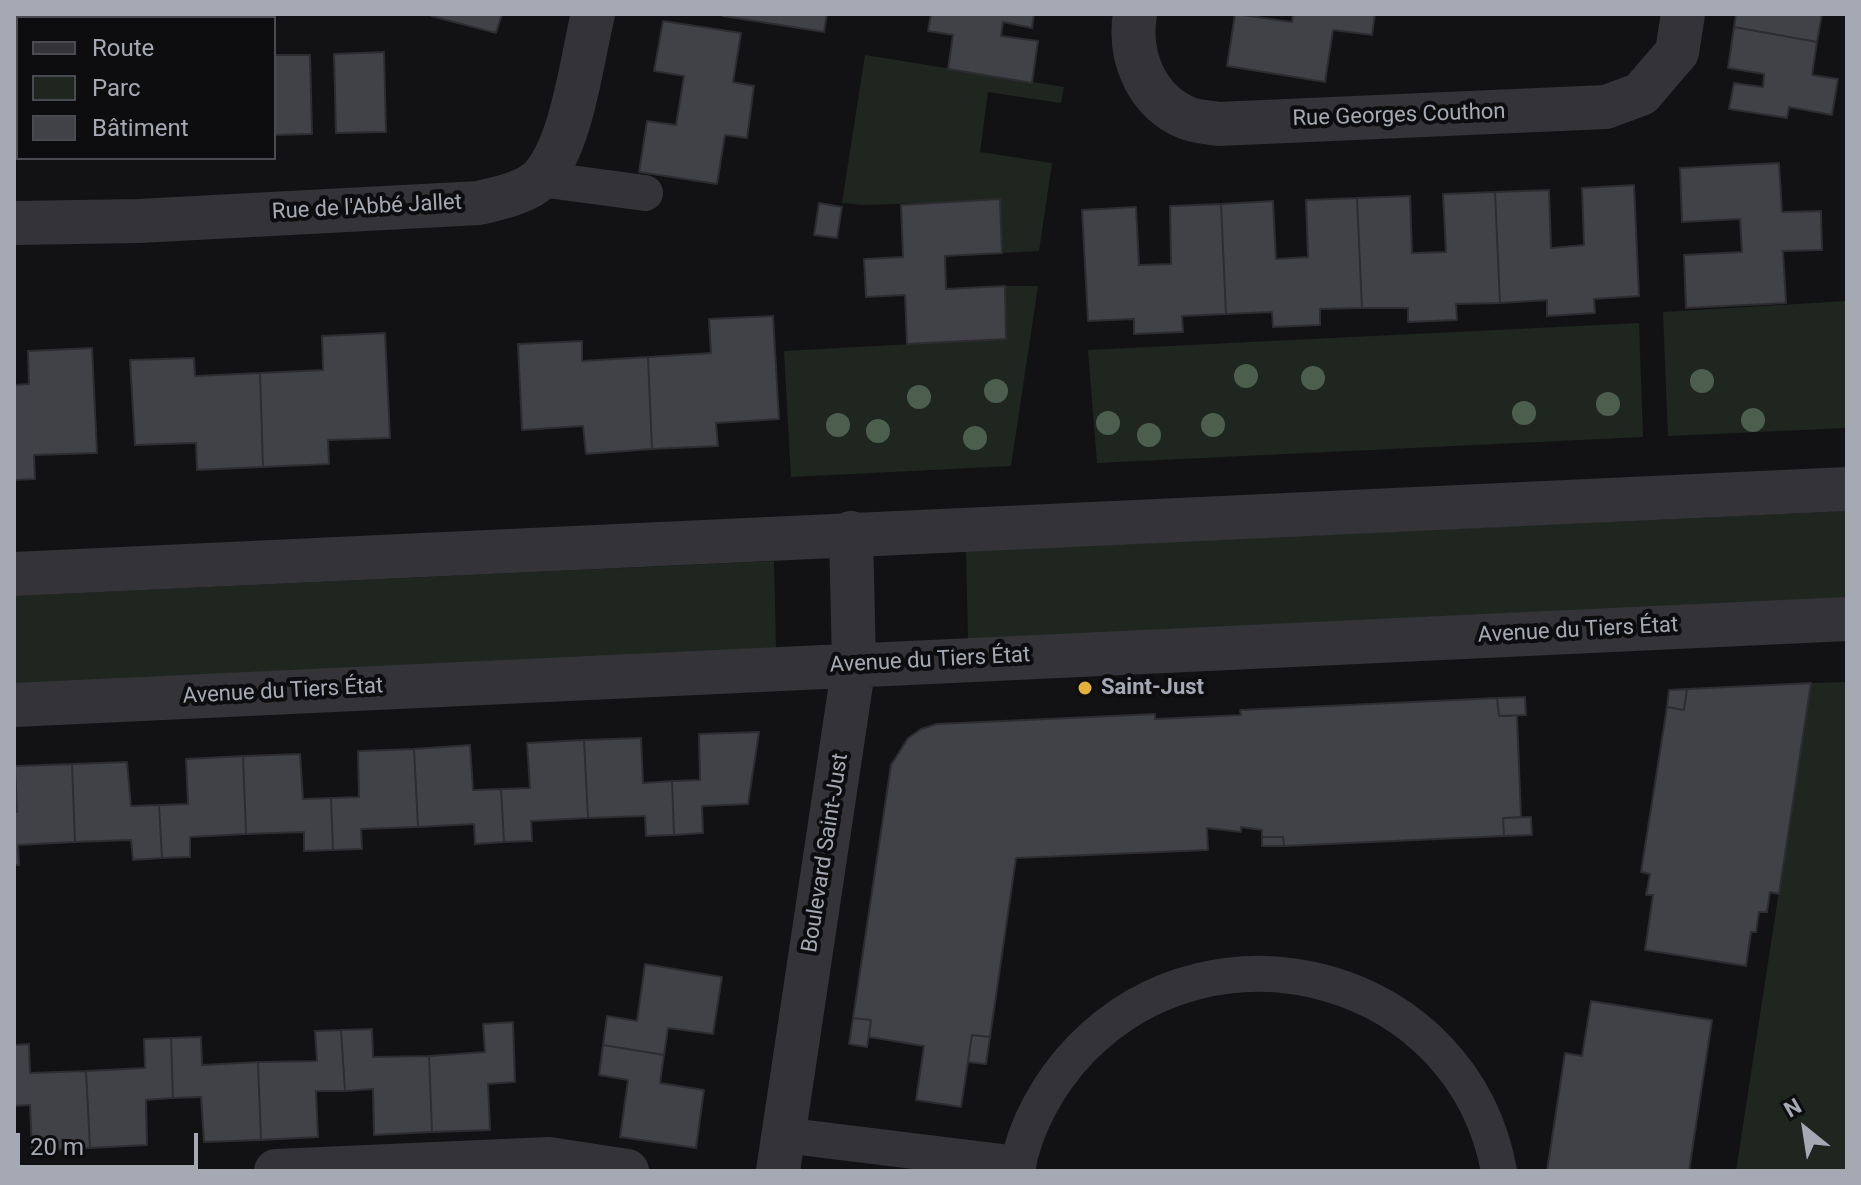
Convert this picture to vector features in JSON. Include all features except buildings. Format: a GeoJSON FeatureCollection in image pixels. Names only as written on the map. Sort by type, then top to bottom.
{"type":"FeatureCollection","features":[{"type":"Feature","properties":{"kind":"street"},"geometry":{"type":"LineString","coordinates":[[540,179],[557,154],[567,125],[593,14]]}},
{"type":"Feature","properties":{"kind":"street","name":"Rue Georges Couthon"},"geometry":{"type":"LineString","coordinates":[[1135,14],[1132,29],[1134,55],[1144,80],[1162,102],[1188,118],[1218,124],[1606,107],[1641,94],[1677,52],[1683,14]]}},
{"type":"Feature","properties":{"kind":"street","name":"Rue de l'Abbé Jallet"},"geometry":{"type":"LineString","coordinates":[[14,223],[139,221],[479,203],[508,196],[540,179]]}},
{"type":"Feature","properties":{"kind":"street"},"geometry":{"type":"LineString","coordinates":[[14,574],[1847,489]]}},
{"type":"Feature","properties":{"kind":"street","name":"Boulevard Saint-Just"},"geometry":{"type":"LineString","coordinates":[[780,1153],[854,664],[851,533]]}},
{"type":"Feature","properties":{"kind":"street","name":"Avenue du Tiers État"},"geometry":{"type":"LineString","coordinates":[[14,705],[1847,619]]}},
{"type":"Feature","properties":{"kind":"street"},"geometry":{"type":"LineString","coordinates":[[276,1171],[549,1159],[627,1171]]}},
{"type":"Feature","properties":{"kind":"lane"},"geometry":{"type":"LineString","coordinates":[[540,179],[645,193]]}},
{"type":"Feature","properties":{"kind":"lane"},"geometry":{"type":"LineString","coordinates":[[780,1153],[1018,1168],[1030,1127],[1048,1090],[1068,1062],[1111,1022],[1146,1000],[1171,989],[1229,974],[1258,972],[1315,979],[1341,987],[1368,998],[1419,1033],[1449,1063],[1474,1101],[1499,1171]]}},
{"type":"Feature","properties":{"kind":"green space"},"geometry":{"type":"Polygon","coordinates":[[[865,55],[1064,87],[1061,103],[988,92],[980,152],[1052,163],[1039,251],[1002,253],[1000,200],[865,205],[842,203],[865,55]]]}},
{"type":"Feature","properties":{"kind":"green space"},"geometry":{"type":"Polygon","coordinates":[[[1005,286],[1038,286],[1011,466],[791,477],[784,351],[1006,339],[1005,286]]]}},
{"type":"Feature","properties":{"kind":"green space"},"geometry":{"type":"Polygon","coordinates":[[[1847,301],[1847,428],[1668,436],[1663,312],[1847,301]]]}},
{"type":"Feature","properties":{"kind":"green space"},"geometry":{"type":"Polygon","coordinates":[[[1639,323],[1643,437],[1097,463],[1088,350],[1639,323]]]}},
{"type":"Feature","properties":{"kind":"green space"},"geometry":{"type":"Polygon","coordinates":[[[1847,511],[1847,598],[968,639],[966,551],[1847,511]]]}},
{"type":"Feature","properties":{"kind":"green space"},"geometry":{"type":"Polygon","coordinates":[[[774,561],[776,648],[14,684],[14,596],[774,561]]]}},
{"type":"Feature","properties":{"kind":"green space"},"geometry":{"type":"Polygon","coordinates":[[[1847,682],[1847,1171],[1736,1171],[1811,683],[1847,682]]]}},
{"type":"Feature","properties":{"kind":"place","name":"Saint-Just"},"geometry":{"type":"Point","coordinates":[1085,688]}}]}
